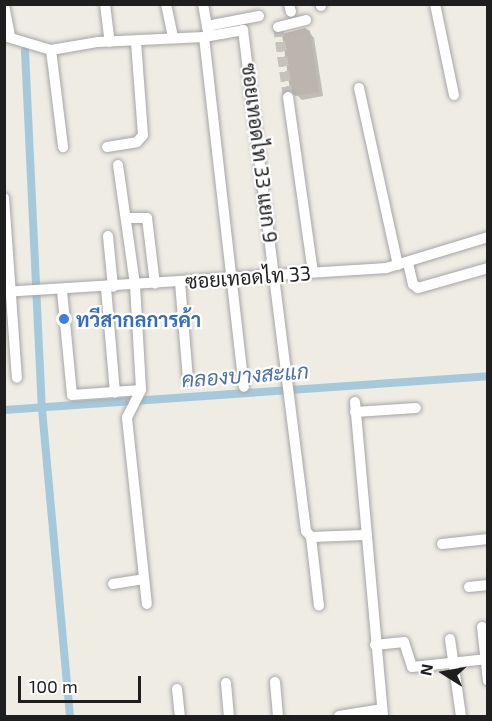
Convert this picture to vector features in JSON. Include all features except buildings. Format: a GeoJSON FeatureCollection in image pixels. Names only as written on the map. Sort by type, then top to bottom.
{"type":"FeatureCollection","features":[{"type":"Feature","properties":{"kind":"street"},"geometry":{"type":"LineString","coordinates":[[105,4],[110,42]]}},
{"type":"Feature","properties":{"kind":"street"},"geometry":{"type":"LineString","coordinates":[[166,4],[173,38]]}},
{"type":"Feature","properties":{"kind":"street"},"geometry":{"type":"LineString","coordinates":[[203,4],[244,387]]}},
{"type":"Feature","properties":{"kind":"street"},"geometry":{"type":"LineString","coordinates":[[435,4],[454,95]]}},
{"type":"Feature","properties":{"kind":"street"},"geometry":{"type":"LineString","coordinates":[[4,5],[7,35],[31,46],[51,50],[206,33],[259,16]]}},
{"type":"Feature","properties":{"kind":"street"},"geometry":{"type":"LineString","coordinates":[[278,27],[306,20]]}},
{"type":"Feature","properties":{"kind":"street","name":"ซอยเทอดไท 33 แยก 9"},"geometry":{"type":"LineString","coordinates":[[206,33],[243,30],[276,276],[286,382],[306,531],[311,537],[319,606]]}},
{"type":"Feature","properties":{"kind":"street"},"geometry":{"type":"LineString","coordinates":[[107,147],[137,142],[143,135],[136,41]]}},
{"type":"Feature","properties":{"kind":"street"},"geometry":{"type":"LineString","coordinates":[[51,50],[63,147]]}},
{"type":"Feature","properties":{"kind":"street"},"geometry":{"type":"LineString","coordinates":[[359,88],[403,264],[413,284],[418,288],[488,268]]}},
{"type":"Feature","properties":{"kind":"street"},"geometry":{"type":"LineString","coordinates":[[288,97],[314,272]]}},
{"type":"Feature","properties":{"kind":"street"},"geometry":{"type":"LineString","coordinates":[[118,165],[135,285],[141,393],[129,410],[147,604]]}},
{"type":"Feature","properties":{"kind":"street"},"geometry":{"type":"LineString","coordinates":[[4,198],[8,292],[17,378]]}},
{"type":"Feature","properties":{"kind":"street"},"geometry":{"type":"LineString","coordinates":[[127,218],[147,218],[154,284]]}},
{"type":"Feature","properties":{"kind":"street"},"geometry":{"type":"LineString","coordinates":[[108,236],[115,393]]}},
{"type":"Feature","properties":{"kind":"street","name":"ซอยเทอดไท 33"},"geometry":{"type":"LineString","coordinates":[[8,292],[109,288],[403,264],[488,237]]}},
{"type":"Feature","properties":{"kind":"street"},"geometry":{"type":"LineString","coordinates":[[180,282],[188,380]]}},
{"type":"Feature","properties":{"kind":"street"},"geometry":{"type":"LineString","coordinates":[[62,291],[72,395],[141,393]]}},
{"type":"Feature","properties":{"kind":"street"},"geometry":{"type":"LineString","coordinates":[[339,717],[383,713],[364,535],[355,407],[416,408]]}},
{"type":"Feature","properties":{"kind":"street"},"geometry":{"type":"LineString","coordinates":[[311,537],[364,535]]}},
{"type":"Feature","properties":{"kind":"street"},"geometry":{"type":"LineString","coordinates":[[442,544],[488,539]]}},
{"type":"Feature","properties":{"kind":"street"},"geometry":{"type":"LineString","coordinates":[[113,584],[144,579]]}},
{"type":"Feature","properties":{"kind":"street"},"geometry":{"type":"LineString","coordinates":[[469,587],[488,585]]}},
{"type":"Feature","properties":{"kind":"street"},"geometry":{"type":"LineString","coordinates":[[482,627],[488,681]]}},
{"type":"Feature","properties":{"kind":"street"},"geometry":{"type":"LineString","coordinates":[[450,639],[461,717]]}},
{"type":"Feature","properties":{"kind":"street"},"geometry":{"type":"LineString","coordinates":[[375,645],[404,642],[412,667],[486,659]]}},
{"type":"Feature","properties":{"kind":"street"},"geometry":{"type":"LineString","coordinates":[[275,682],[278,717]]}},
{"type":"Feature","properties":{"kind":"street"},"geometry":{"type":"LineString","coordinates":[[226,683],[229,717]]}},
{"type":"Feature","properties":{"kind":"street"},"geometry":{"type":"LineString","coordinates":[[177,689],[180,717]]}},
{"type":"Feature","properties":{"kind":"waterway"},"geometry":{"type":"LineString","coordinates":[[25,51],[42,409],[70,716]]}},
{"type":"Feature","properties":{"kind":"waterway","name":"คลองบางสะแก"},"geometry":{"type":"LineString","coordinates":[[4,410],[488,376]]}},
{"type":"Feature","properties":{"kind":"tunnel"},"geometry":{"type":"LineString","coordinates":[[278,27],[288,97]]}},
{"type":"Feature","properties":{"kind":"place","name":"ทวีสากลการค้า"},"geometry":{"type":"Point","coordinates":[64,319]}}]}
